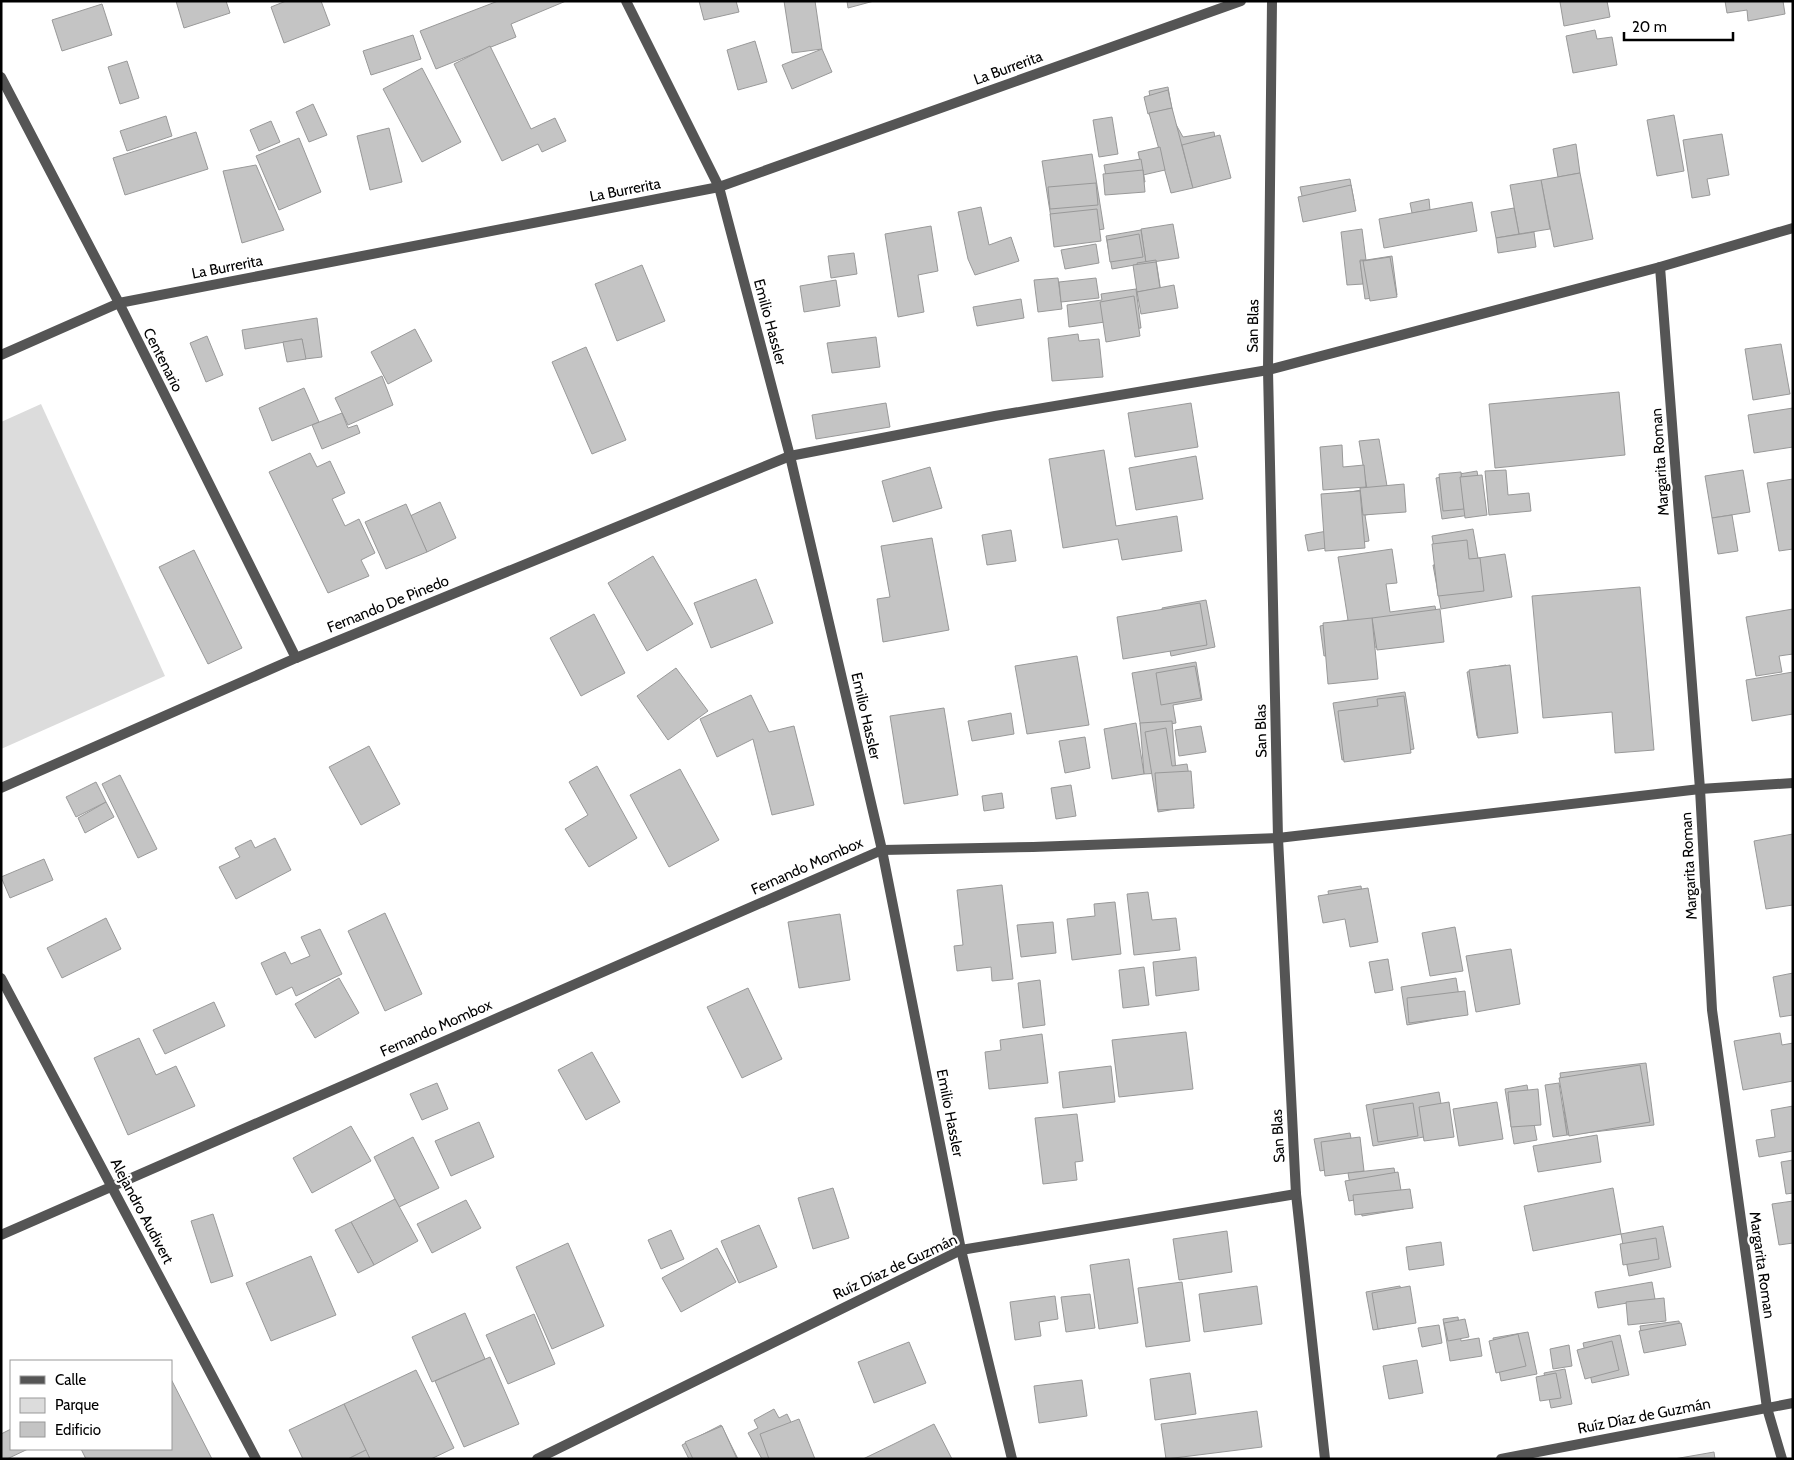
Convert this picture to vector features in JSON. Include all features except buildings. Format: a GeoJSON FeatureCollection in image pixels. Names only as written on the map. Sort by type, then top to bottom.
{"type":"FeatureCollection","features":[{"type":"Feature","properties":{"kind":"street","name":"Emilio Hassler"},"geometry":{"type":"LineString","coordinates":[[626,1],[719,187],[790,456],[882,850],[962,1250],[1012,1459]]}},
{"type":"Feature","properties":{"kind":"street","name":"La Burrerita"},"geometry":{"type":"LineString","coordinates":[[1,355],[118,303],[719,187],[1241,1]]}},
{"type":"Feature","properties":{"kind":"street","name":"San Blas"},"geometry":{"type":"LineString","coordinates":[[1272,1],[1268,370],[1278,838],[1296,1194],[1324,1459]]}},
{"type":"Feature","properties":{"kind":"street","name":"Centenario"},"geometry":{"type":"LineString","coordinates":[[1,77],[118,303],[296,658]]}},
{"type":"Feature","properties":{"kind":"street","name":"Fernando De Pinedo"},"geometry":{"type":"LineString","coordinates":[[1,788],[296,658],[790,456],[987,417],[1268,370],[1660,267],[1793,228]]}},
{"type":"Feature","properties":{"kind":"street","name":"Margarita Roman"},"geometry":{"type":"LineString","coordinates":[[1660,267],[1700,789],[1712,1010],[1767,1408],[1782,1459]]}},
{"type":"Feature","properties":{"kind":"street"},"geometry":{"type":"LineString","coordinates":[[882,850],[1033,847],[1278,838],[1700,789],[1793,783]]}},
{"type":"Feature","properties":{"kind":"street","name":"Fernando Mombox"},"geometry":{"type":"LineString","coordinates":[[1,1234],[882,850]]}},
{"type":"Feature","properties":{"kind":"street","name":"Alejandro Audivert"},"geometry":{"type":"LineString","coordinates":[[1,978],[256,1459]]}},
{"type":"Feature","properties":{"kind":"street","name":"Ruíz Díaz de Guzmán"},"geometry":{"type":"LineString","coordinates":[[537,1459],[962,1250],[1296,1194]]}},
{"type":"Feature","properties":{"kind":"street","name":"Ruíz Díaz de Guzmán"},"geometry":{"type":"LineString","coordinates":[[1501,1459],[1793,1403]]}},
{"type":"Feature","properties":{"kind":"green space"},"geometry":{"type":"Polygon","coordinates":[[[41,404],[165,676],[1,749],[1,422],[41,404]]]}}]}
